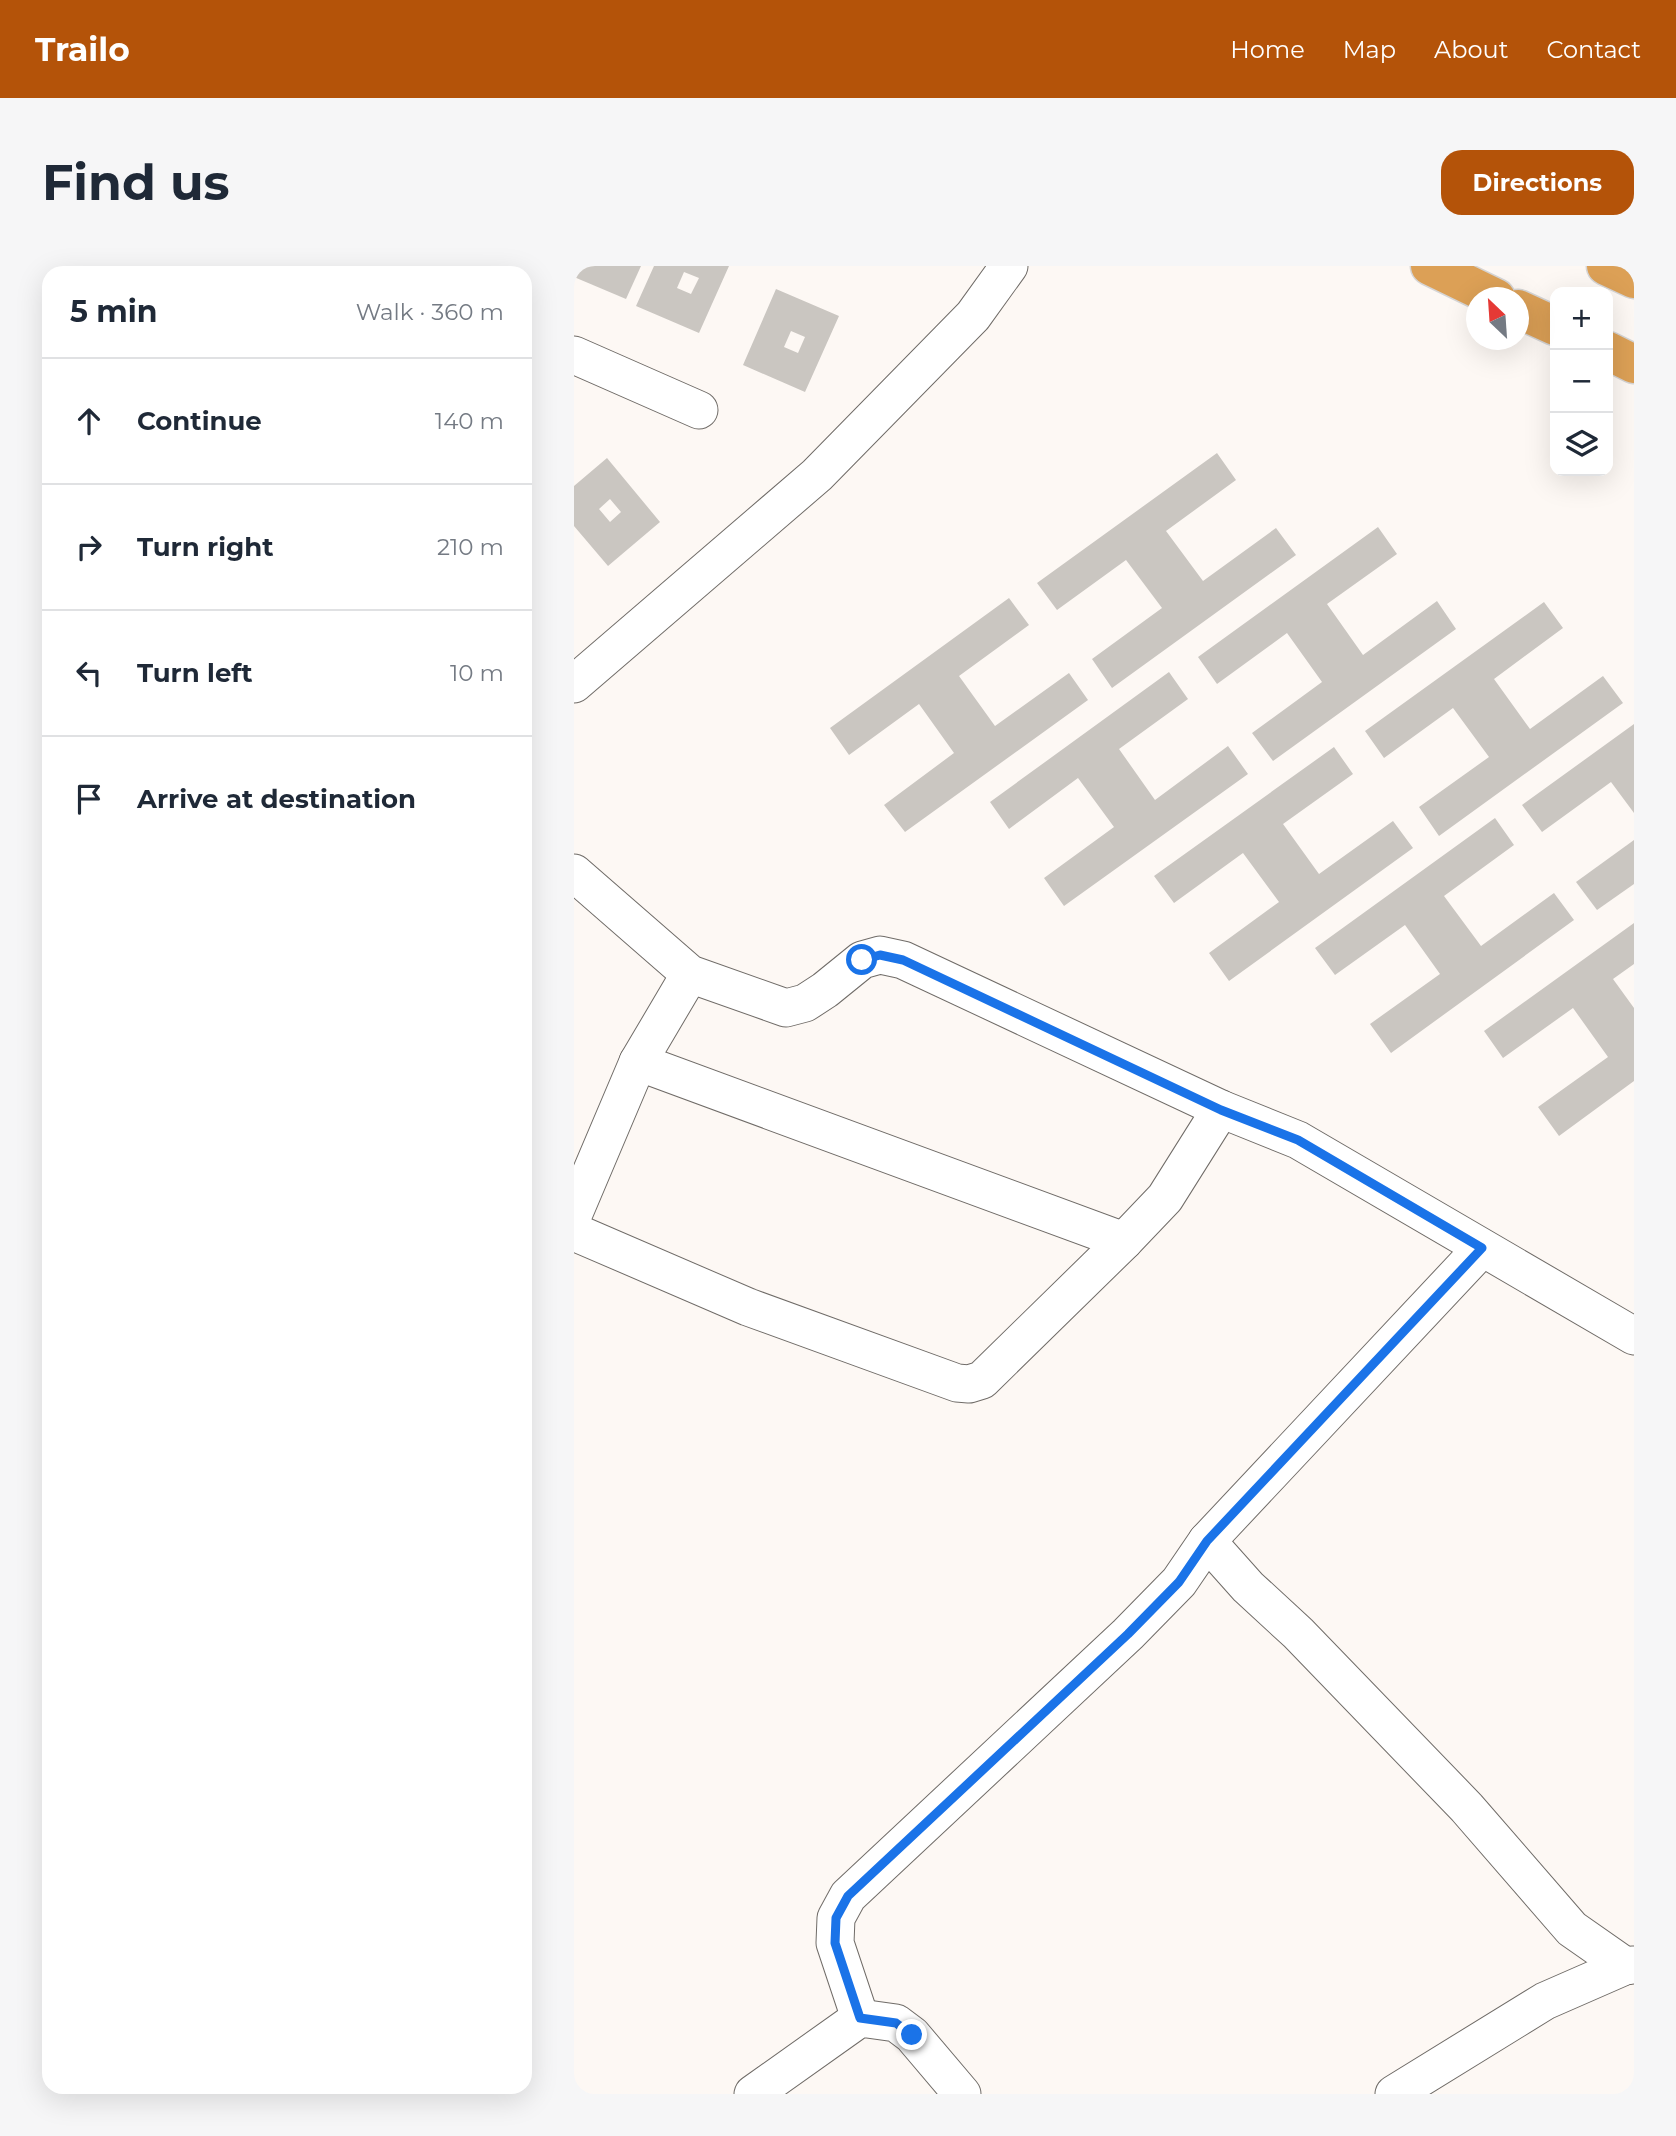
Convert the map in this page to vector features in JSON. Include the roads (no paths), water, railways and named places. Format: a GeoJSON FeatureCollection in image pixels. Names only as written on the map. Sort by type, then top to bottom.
{"type":"FeatureCollection","features":[{"type":"Feature","properties":{"kind":"highway"},"geometry":{"type":"LineString","coordinates":[[1430,266],[1473,287]]}},
{"type":"Feature","properties":{"kind":"highway"},"geometry":{"type":"LineString","coordinates":[[1606,266],[1634,279]]}},
{"type":"Feature","properties":{"kind":"highway"},"geometry":{"type":"LineString","coordinates":[[1529,314],[1550,324]]}},
{"type":"Feature","properties":{"kind":"highway"},"geometry":{"type":"LineString","coordinates":[[1613,354],[1634,364]]}},
{"type":"Feature","properties":{"kind":"street"},"geometry":{"type":"LineString","coordinates":[[574,684],[817,475],[973,316],[1009,266]]}},
{"type":"Feature","properties":{"kind":"street"},"geometry":{"type":"LineString","coordinates":[[574,355],[699,410]]}},
{"type":"Feature","properties":{"kind":"street"},"geometry":{"type":"LineString","coordinates":[[574,873],[691,974],[786,1008],[805,1003],[862,960],[880,955],[903,960],[1221,1110],[1298,1140],[1634,1336]]}},
{"type":"Feature","properties":{"kind":"street"},"geometry":{"type":"LineString","coordinates":[[574,1213],[638,1062],[691,974]]}},
{"type":"Feature","properties":{"kind":"street"},"geometry":{"type":"LineString","coordinates":[[638,1062],[1124,1241]]}},
{"type":"Feature","properties":{"kind":"street"},"geometry":{"type":"LineString","coordinates":[[574,1232],[748,1307],[957,1383],[969,1384],[982,1380],[1165,1198],[1221,1110]]}},
{"type":"Feature","properties":{"kind":"street"},"geometry":{"type":"LineString","coordinates":[[860,2018],[835,1943],[836,1918],[848,1896],[1128,1634],[1179,1582],[1207,1541],[1482,1248]]}},
{"type":"Feature","properties":{"kind":"street"},"geometry":{"type":"LineString","coordinates":[[1207,1541],[1248,1587],[1298,1633],[1467,1808],[1572,1929],[1629,1965]]}},
{"type":"Feature","properties":{"kind":"street"},"geometry":{"type":"LineString","coordinates":[[1394,2094],[1545,2001],[1629,1965]]}},
{"type":"Feature","properties":{"kind":"street"},"geometry":{"type":"LineString","coordinates":[[753,2094],[860,2018],[896,2023],[912,2035],[962,2094]]}}]}
